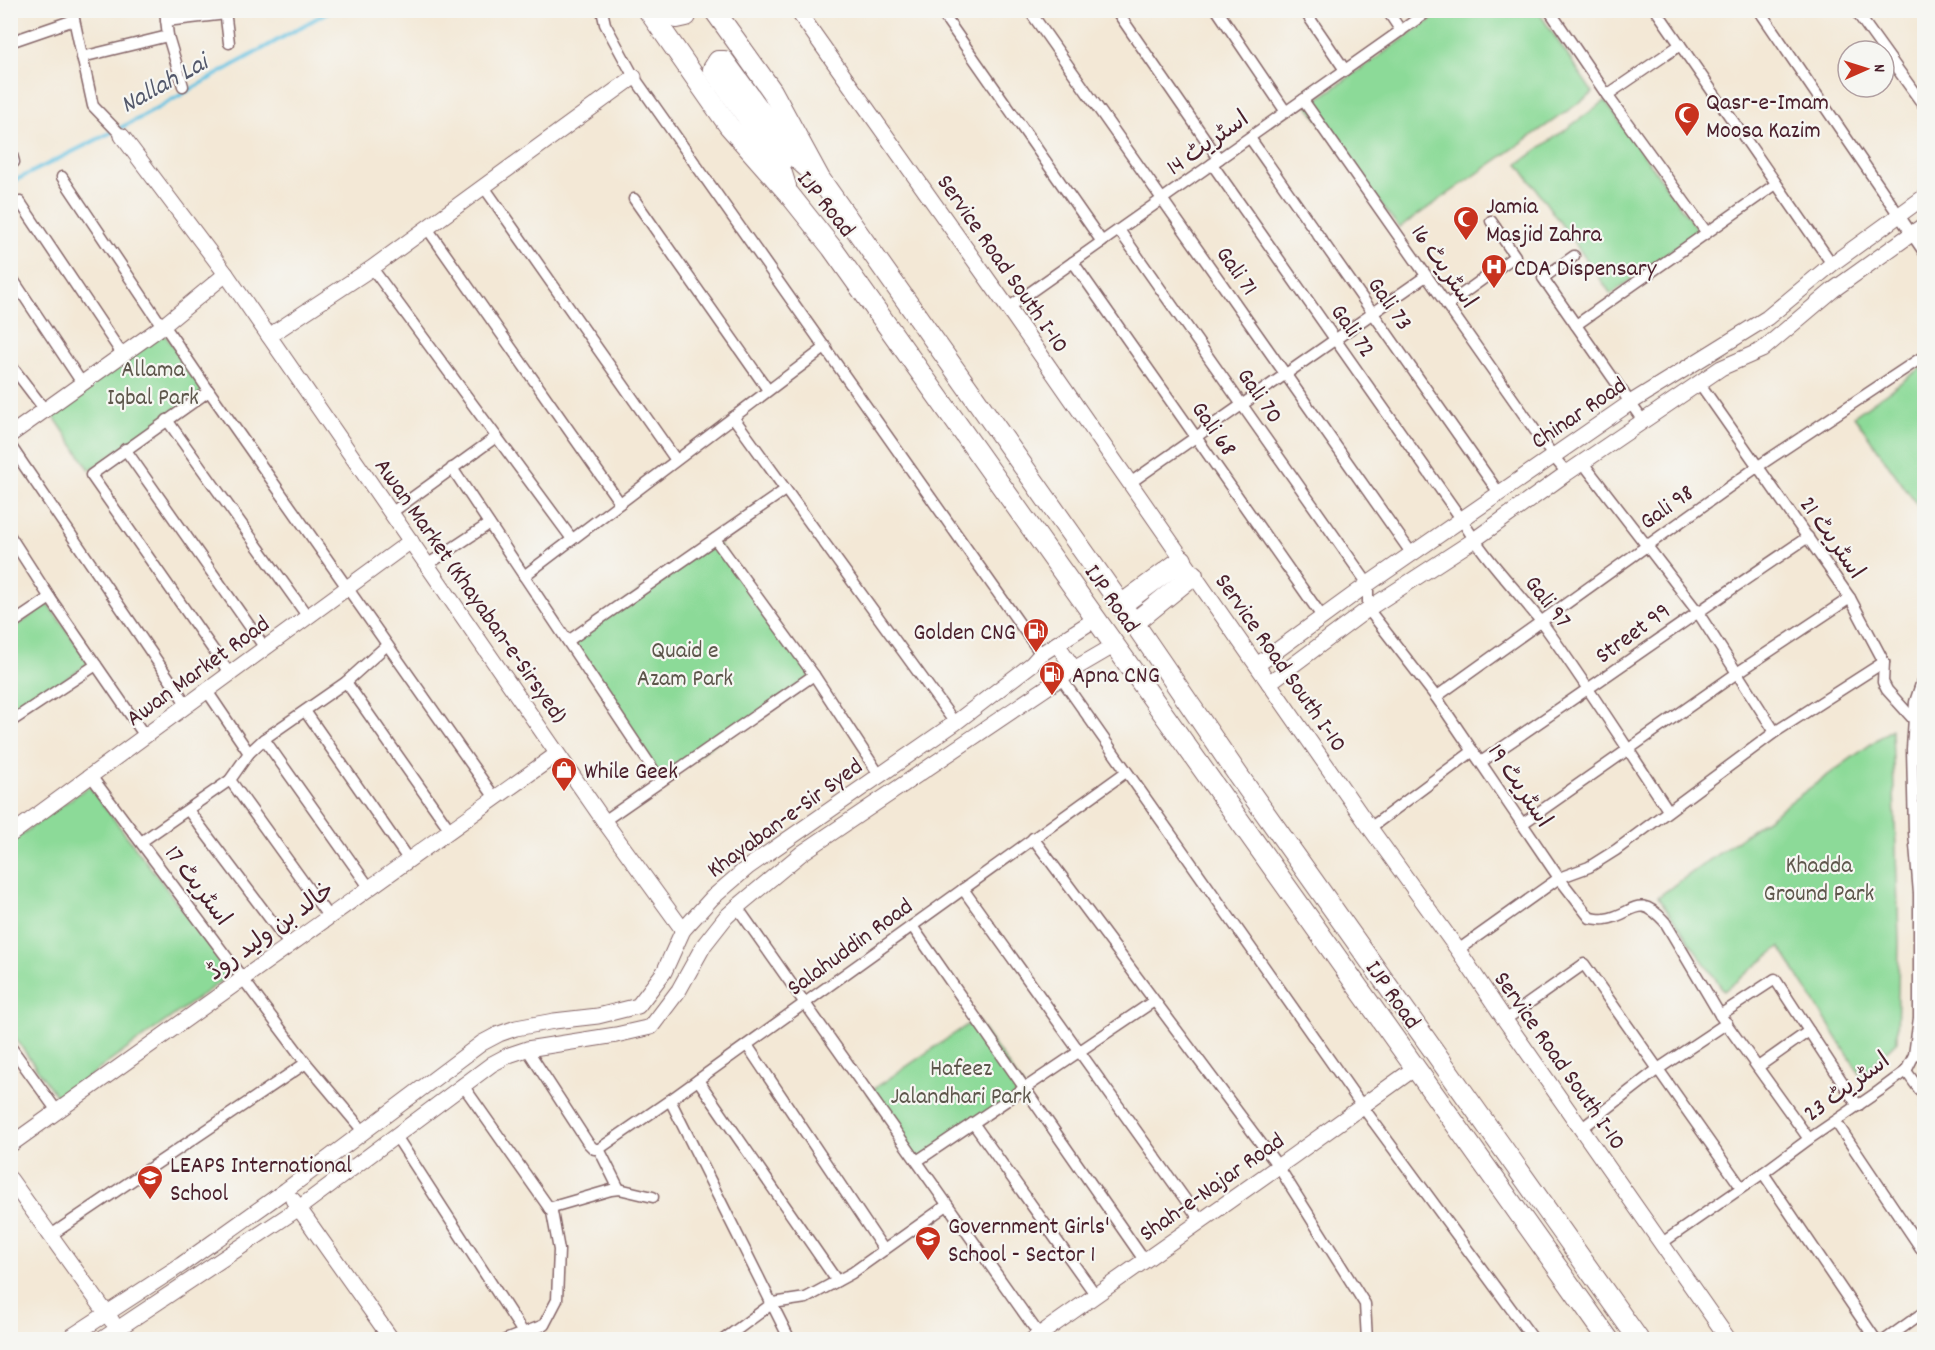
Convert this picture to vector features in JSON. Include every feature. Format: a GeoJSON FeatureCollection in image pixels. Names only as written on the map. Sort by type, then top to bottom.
{"type":"FeatureCollection","features":[{"type":"Feature","properties":{"kind":"highway","name":"IJP Road"},"geometry":{"type":"LineString","coordinates":[[648,10],[729,126],[789,194],[832,248],[1609,1340]]}},
{"type":"Feature","properties":{"kind":"highway"},"geometry":{"type":"LineString","coordinates":[[671,10],[676,18],[680,18],[686,16],[688,10]]}},
{"type":"Feature","properties":{"kind":"highway","name":"IJP Road"},"geometry":{"type":"LineString","coordinates":[[714,10],[772,91],[820,180],[1639,1340]]}},
{"type":"Feature","properties":{"kind":"highway"},"geometry":{"type":"LineString","coordinates":[[789,194],[778,160],[713,69],[718,61],[724,61],[792,154],[820,180]]}},
{"type":"Feature","properties":{"kind":"highway"},"geometry":{"type":"LineString","coordinates":[[1121,605],[1188,567]]}},
{"type":"Feature","properties":{"kind":"highway"},"geometry":{"type":"LineString","coordinates":[[1134,623],[1188,567]]}},
{"type":"Feature","properties":{"kind":"highway"},"geometry":{"type":"LineString","coordinates":[[1580,1298],[1599,1283]]}},
{"type":"Feature","properties":{"kind":"street"},"geometry":{"type":"LineString","coordinates":[[602,10],[605,24],[634,77],[826,347],[1036,659],[1126,772],[1362,1106],[1534,1340]]}},
{"type":"Feature","properties":{"kind":"street","name":"Service Road South I-10"},"geometry":{"type":"LineString","coordinates":[[797,10],[1008,308],[1370,828],[1458,950],[1729,1340]]}},
{"type":"Feature","properties":{"kind":"street"},"geometry":{"type":"LineString","coordinates":[[940,10],[1102,242]]}},
{"type":"Feature","properties":{"kind":"street","name":"Gali 71"},"geometry":{"type":"LineString","coordinates":[[1029,10],[1412,554]]}},
{"type":"Feature","properties":{"kind":"street","name":"Gali 72"},"geometry":{"type":"LineString","coordinates":[[1116,10],[1336,340],[1474,540]]}},
{"type":"Feature","properties":{"kind":"street"},"geometry":{"type":"LineString","coordinates":[[1217,10],[1286,112]]}},
{"type":"Feature","properties":{"kind":"street"},"geometry":{"type":"LineString","coordinates":[[1304,10],[1345,70]]}},
{"type":"Feature","properties":{"kind":"street"},"geometry":{"type":"LineString","coordinates":[[1387,10],[1401,31]]}},
{"type":"Feature","properties":{"kind":"street","name":"اسٹریٹ 14"},"geometry":{"type":"LineString","coordinates":[[1008,308],[1430,10]]}},
{"type":"Feature","properties":{"kind":"street"},"geometry":{"type":"LineString","coordinates":[[1549,10],[1607,95],[1707,233]]}},
{"type":"Feature","properties":{"kind":"street"},"geometry":{"type":"LineString","coordinates":[[1656,10],[1832,264]]}},
{"type":"Feature","properties":{"kind":"street"},"geometry":{"type":"LineString","coordinates":[[1759,10],[1901,214],[1918,229],[1924,252]]}},
{"type":"Feature","properties":{"kind":"street"},"geometry":{"type":"LineString","coordinates":[[1855,10],[1924,106]]}},
{"type":"Feature","properties":{"kind":"street"},"geometry":{"type":"LineString","coordinates":[[183,86],[168,36],[165,16],[226,12],[228,43]]}},
{"type":"Feature","properties":{"kind":"street"},"geometry":{"type":"LineString","coordinates":[[10,42],[73,15]]}},
{"type":"Feature","properties":{"kind":"street","name":"Awan Market (Khayaban-e-Sirsyed)"},"geometry":{"type":"LineString","coordinates":[[73,15],[93,106],[122,136],[226,274],[557,754],[683,930]]}},
{"type":"Feature","properties":{"kind":"street"},"geometry":{"type":"LineString","coordinates":[[82,57],[168,36]]}},
{"type":"Feature","properties":{"kind":"street"},"geometry":{"type":"LineString","coordinates":[[1607,95],[1680,45]]}},
{"type":"Feature","properties":{"kind":"street"},"geometry":{"type":"LineString","coordinates":[[269,336],[372,268],[634,77]]}},
{"type":"Feature","properties":{"kind":"street","name":"اسٹریٹ 16"},"geometry":{"type":"LineString","coordinates":[[1303,100],[1567,473]]}},
{"type":"Feature","properties":{"kind":"street","name":"Gali 73"},"geometry":{"type":"LineString","coordinates":[[1250,138],[1499,493]]}},
{"type":"Feature","properties":{"kind":"street"},"geometry":{"type":"LineString","coordinates":[[10,148],[14,162]]}},
{"type":"Feature","properties":{"kind":"street"},"geometry":{"type":"LineString","coordinates":[[62,177],[209,391],[495,798]]}},
{"type":"Feature","properties":{"kind":"street"},"geometry":{"type":"LineString","coordinates":[[1576,325],[1776,184]]}},
{"type":"Feature","properties":{"kind":"street"},"geometry":{"type":"LineString","coordinates":[[484,187],[676,460]]}},
{"type":"Feature","properties":{"kind":"street","name":"Chinar Road"},"geometry":{"type":"LineString","coordinates":[[1257,665],[1368,584],[1630,403],[1767,318],[1832,264],[1924,197]]}},
{"type":"Feature","properties":{"kind":"street"},"geometry":{"type":"LineString","coordinates":[[634,199],[768,390]]}},
{"type":"Feature","properties":{"kind":"street"},"geometry":{"type":"LineString","coordinates":[[20,202],[122,354]]}},
{"type":"Feature","properties":{"kind":"street"},"geometry":{"type":"LineString","coordinates":[[1447,305],[1515,256],[1491,221]]}},
{"type":"Feature","properties":{"kind":"street"},"geometry":{"type":"LineString","coordinates":[[427,228],[620,503]]}},
{"type":"Feature","properties":{"kind":"street","name":"Chinar Road"},"geometry":{"type":"LineString","coordinates":[[1269,683],[1368,609],[1474,540],[1567,473],[1721,368],[1762,350],[1833,290],[1918,229]]}},
{"type":"Feature","properties":{"kind":"street","name":"Gali 70"},"geometry":{"type":"LineString","coordinates":[[1119,230],[1368,584]]}},
{"type":"Feature","properties":{"kind":"street"},"geometry":{"type":"LineString","coordinates":[[1574,255],[1543,278],[1644,421]]}},
{"type":"Feature","properties":{"kind":"street","name":"Gali 68"},"geometry":{"type":"LineString","coordinates":[[1073,262],[1323,618]]}},
{"type":"Feature","properties":{"kind":"street"},"geometry":{"type":"LineString","coordinates":[[372,268],[572,539]]}},
{"type":"Feature","properties":{"kind":"street"},"geometry":{"type":"LineString","coordinates":[[10,435],[163,325],[226,274]]}},
{"type":"Feature","properties":{"kind":"street"},"geometry":{"type":"LineString","coordinates":[[10,275],[82,383]]}},
{"type":"Feature","properties":{"kind":"street"},"geometry":{"type":"LineString","coordinates":[[1130,483],[1426,276]]}},
{"type":"Feature","properties":{"kind":"street"},"geometry":{"type":"LineString","coordinates":[[524,576],[826,347]]}},
{"type":"Feature","properties":{"kind":"street","name":"Gali 98"},"geometry":{"type":"LineString","coordinates":[[1436,697],[1757,467],[1924,356]]}},
{"type":"Feature","properties":{"kind":"street"},"geometry":{"type":"LineString","coordinates":[[10,364],[45,410]]}},
{"type":"Feature","properties":{"kind":"street","name":"اسٹریٹ 21"},"geometry":{"type":"LineString","coordinates":[[1700,384],[1850,598],[1884,662],[1883,682],[1887,690],[1914,720]]}},
{"type":"Feature","properties":{"kind":"street"},"geometry":{"type":"LineString","coordinates":[[209,391],[91,475],[230,674]]}},
{"type":"Feature","properties":{"kind":"street"},"geometry":{"type":"LineString","coordinates":[[734,417],[955,723]]}},
{"type":"Feature","properties":{"kind":"street"},"geometry":{"type":"LineString","coordinates":[[167,420],[308,617]]}},
{"type":"Feature","properties":{"kind":"street"},"geometry":{"type":"LineString","coordinates":[[391,513],[496,437]]}},
{"type":"Feature","properties":{"kind":"street"},"geometry":{"type":"LineString","coordinates":[[10,445],[187,705]]}},
{"type":"Feature","properties":{"kind":"street"},"geometry":{"type":"LineString","coordinates":[[125,449],[265,648]]}},
{"type":"Feature","properties":{"kind":"street"},"geometry":{"type":"LineString","coordinates":[[1583,463],[1697,611],[1775,732]]}},
{"type":"Feature","properties":{"kind":"street"},"geometry":{"type":"LineString","coordinates":[[452,468],[661,781]]}},
{"type":"Feature","properties":{"kind":"street"},"geometry":{"type":"LineString","coordinates":[[568,641],[785,490]]}},
{"type":"Feature","properties":{"kind":"street"},"geometry":{"type":"LineString","coordinates":[[427,565],[489,524]]}},
{"type":"Feature","properties":{"kind":"street"},"geometry":{"type":"LineString","coordinates":[[10,536],[146,736]]}},
{"type":"Feature","properties":{"kind":"street","name":"Street 99"},"geometry":{"type":"LineString","coordinates":[[1481,762],[1589,689],[1697,611],[1808,537]]}},
{"type":"Feature","properties":{"kind":"street"},"geometry":{"type":"LineString","coordinates":[[715,539],[814,675],[880,776]]}},
{"type":"Feature","properties":{"kind":"street","name":"Gali 97"},"geometry":{"type":"LineString","coordinates":[[1474,540],[1541,622],[1589,689],[1668,810]]}},
{"type":"Feature","properties":{"kind":"street","name":"Awan Market Road"},"geometry":{"type":"LineString","coordinates":[[10,835],[411,541]]}},
{"type":"Feature","properties":{"kind":"street"},"geometry":{"type":"LineString","coordinates":[[1368,584],[1368,609]]}},
{"type":"Feature","properties":{"kind":"street"},"geometry":{"type":"LineString","coordinates":[[10,626],[50,598]]}},
{"type":"Feature","properties":{"kind":"street"},"geometry":{"type":"LineString","coordinates":[[1522,824],[1737,673],[1850,598]]}},
{"type":"Feature","properties":{"kind":"street","name":"اسٹریٹ 19"},"geometry":{"type":"LineString","coordinates":[[1368,609],[1436,697],[1559,878],[1590,918],[1604,920],[1637,906],[1653,909],[1665,922],[1724,1019]]}},
{"type":"Feature","properties":{"kind":"street","name":"Khayaban-e-Sir Syed"},"geometry":{"type":"LineString","coordinates":[[66,1340],[180,1265],[286,1190],[482,1043],[516,1028],[598,1016],[638,1006],[664,972],[683,930],[712,897],[748,867],[955,723],[1036,659],[1097,618]]}},
{"type":"Feature","properties":{"kind":"street"},"geometry":{"type":"LineString","coordinates":[[1057,644],[1074,669]]}},
{"type":"Feature","properties":{"kind":"street"},"geometry":{"type":"LineString","coordinates":[[141,842],[230,780],[249,753],[264,739],[346,682],[387,645]]}},
{"type":"Feature","properties":{"kind":"street","name":"Khayaban-e-Sir Syed"},"geometry":{"type":"LineString","coordinates":[[101,1340],[299,1208],[462,1084],[492,1064],[527,1049],[651,1027],[679,990],[704,945],[726,917],[802,853],[1074,669],[1115,645]]}},
{"type":"Feature","properties":{"kind":"street"},"geometry":{"type":"LineString","coordinates":[[1458,950],[1559,878],[1589,867],[1643,831],[1668,810],[1775,732],[1884,662]]}},
{"type":"Feature","properties":{"kind":"street"},"geometry":{"type":"LineString","coordinates":[[10,722],[96,665]]}},
{"type":"Feature","properties":{"kind":"street"},"geometry":{"type":"LineString","coordinates":[[604,821],[814,675]]}},
{"type":"Feature","properties":{"kind":"street","name":"اسٹریٹ 23"},"geometry":{"type":"LineString","coordinates":[[1662,1243],[1906,1071],[1914,1055],[1919,1018],[1922,959],[1914,832],[1912,749],[1915,702],[1924,675]]}},
{"type":"Feature","properties":{"kind":"street"},"geometry":{"type":"LineString","coordinates":[[346,682],[450,830]]}},
{"type":"Feature","properties":{"kind":"street"},"geometry":{"type":"LineString","coordinates":[[207,691],[249,753]]}},
{"type":"Feature","properties":{"kind":"street"},"geometry":{"type":"LineString","coordinates":[[305,711],[408,859]]}},
{"type":"Feature","properties":{"kind":"street"},"geometry":{"type":"LineString","coordinates":[[264,739],[369,887]]}},
{"type":"Feature","properties":{"kind":"street"},"geometry":{"type":"LineString","coordinates":[[1370,828],[1473,751]]}},
{"type":"Feature","properties":{"kind":"street","name":"خالد بن ولید روڈ"},"geometry":{"type":"LineString","coordinates":[[10,1145],[557,754]]}},
{"type":"Feature","properties":{"kind":"street","name":"Salahuddin Road"},"geometry":{"type":"LineString","coordinates":[[596,1149],[670,1100],[1126,772]]}},
{"type":"Feature","properties":{"kind":"street","name":"اسٹریٹ 17"},"geometry":{"type":"LineString","coordinates":[[91,776],[306,1063],[363,1131]]}},
{"type":"Feature","properties":{"kind":"street"},"geometry":{"type":"LineString","coordinates":[[230,780],[328,916]]}},
{"type":"Feature","properties":{"kind":"street"},"geometry":{"type":"LineString","coordinates":[[188,810],[289,944]]}},
{"type":"Feature","properties":{"kind":"street"},"geometry":{"type":"LineString","coordinates":[[1033,838],[1278,1166],[1365,1304],[1367,1340]]}},
{"type":"Feature","properties":{"kind":"street"},"geometry":{"type":"LineString","coordinates":[[963,890],[1200,1220]]}},
{"type":"Feature","properties":{"kind":"street"},"geometry":{"type":"LineString","coordinates":[[737,907],[917,1161],[1038,1338]]}},
{"type":"Feature","properties":{"kind":"street"},"geometry":{"type":"LineString","coordinates":[[912,926],[1144,1260]]}},
{"type":"Feature","properties":{"kind":"street"},"geometry":{"type":"LineString","coordinates":[[1505,1020],[1584,964],[1741,1187]]}},
{"type":"Feature","properties":{"kind":"street"},"geometry":{"type":"LineString","coordinates":[[1581,1128],[1775,979],[1858,1106]]}},
{"type":"Feature","properties":{"kind":"street"},"geometry":{"type":"LineString","coordinates":[[917,1161],[1154,1001]]}},
{"type":"Feature","properties":{"kind":"street"},"geometry":{"type":"LineString","coordinates":[[1724,1019],[1809,1138]]}},
{"type":"Feature","properties":{"kind":"street"},"geometry":{"type":"LineString","coordinates":[[1758,1067],[1809,1031]]}},
{"type":"Feature","properties":{"kind":"street"},"geometry":{"type":"LineString","coordinates":[[747,1045],[884,1250]]}},
{"type":"Feature","properties":{"kind":"street"},"geometry":{"type":"LineString","coordinates":[[10,1046],[57,1111]]}},
{"type":"Feature","properties":{"kind":"street"},"geometry":{"type":"LineString","coordinates":[[527,1049],[596,1149],[619,1189]]}},
{"type":"Feature","properties":{"kind":"street"},"geometry":{"type":"LineString","coordinates":[[51,1235],[306,1063]]}},
{"type":"Feature","properties":{"kind":"street","name":"Shah-e-Najar Road"},"geometry":{"type":"LineString","coordinates":[[1038,1338],[1095,1294],[1415,1068]]}},
{"type":"Feature","properties":{"kind":"street"},"geometry":{"type":"LineString","coordinates":[[1906,1071],[1924,1096]]}},
{"type":"Feature","properties":{"kind":"street"},"geometry":{"type":"LineString","coordinates":[[698,1080],[837,1281]]}},
{"type":"Feature","properties":{"kind":"street"},"geometry":{"type":"LineString","coordinates":[[462,1084],[552,1212],[559,1250],[557,1300],[544,1324],[505,1340]]}},
{"type":"Feature","properties":{"kind":"street"},"geometry":{"type":"LineString","coordinates":[[670,1100],[790,1340]]}},
{"type":"Feature","properties":{"kind":"street"},"geometry":{"type":"LineString","coordinates":[[1836,1122],[1924,1253]]}},
{"type":"Feature","properties":{"kind":"street"},"geometry":{"type":"LineString","coordinates":[[974,1123],[1095,1294]]}},
{"type":"Feature","properties":{"kind":"street"},"geometry":{"type":"LineString","coordinates":[[396,1136],[524,1334]]}},
{"type":"Feature","properties":{"kind":"street"},"geometry":{"type":"LineString","coordinates":[[1763,1173],[1870,1337]]}},
{"type":"Feature","properties":{"kind":"street"},"geometry":{"type":"LineString","coordinates":[[10,1179],[117,1329]]}},
{"type":"Feature","properties":{"kind":"street"},"geometry":{"type":"LineString","coordinates":[[549,1208],[601,1192],[619,1189],[653,1197]]}},
{"type":"Feature","properties":{"kind":"street"},"geometry":{"type":"LineString","coordinates":[[286,1190],[392,1340]]}},
{"type":"Feature","properties":{"kind":"street"},"geometry":{"type":"LineString","coordinates":[[723,1340],[773,1303],[806,1298],[852,1273],[947,1205]]}},
{"type":"Feature","properties":{"kind":"street"},"geometry":{"type":"LineString","coordinates":[[1885,1340],[1924,1312]]}},
{"type":"Feature","properties":{"kind":"green space"},"geometry":{"type":"Polygon","coordinates":[[[1445,10],[1538,11],[1593,93],[1399,228],[1308,106],[1445,10]]]}},
{"type":"Feature","properties":{"kind":"green space"},"geometry":{"type":"Polygon","coordinates":[[[1605,101],[1698,231],[1611,294],[1518,164],[1605,101]]]}},
{"type":"Feature","properties":{"kind":"green space","name":"Allama Iqbal Park"},"geometry":{"type":"Polygon","coordinates":[[[163,332],[205,390],[90,470],[50,411],[163,332]]]}},
{"type":"Feature","properties":{"kind":"green space"},"geometry":{"type":"Polygon","coordinates":[[[1924,366],[1924,515],[1854,416],[1924,366]]]}},
{"type":"Feature","properties":{"kind":"green space","name":"Quaid e Azam Park"},"geometry":{"type":"Polygon","coordinates":[[[715,539],[814,675],[661,781],[568,641],[715,539]]]}},
{"type":"Feature","properties":{"kind":"green space"},"geometry":{"type":"Polygon","coordinates":[[[48,604],[90,663],[10,716],[10,631],[48,604]]]}},
{"type":"Feature","properties":{"kind":"green space","name":"Khadda Ground Park"},"geometry":{"type":"Polygon","coordinates":[[[1892,729],[1899,940],[1897,1041],[1861,1076],[1780,947],[1724,991],[1658,897],[1892,729]]]}},
{"type":"Feature","properties":{"kind":"green space"},"geometry":{"type":"Polygon","coordinates":[[[89,786],[231,974],[58,1099],[11,1032],[10,843],[89,786]]]}},
{"type":"Feature","properties":{"kind":"green space","name":"Hafeez Jalandhari Park"},"geometry":{"type":"Polygon","coordinates":[[[976,1019],[1025,1089],[917,1161],[868,1093],[976,1019]]]}},
{"type":"Feature","properties":{"kind":"waterway","name":"Nallah Lai"},"geometry":{"type":"LineString","coordinates":[[10,183],[140,118],[331,10]]}},
{"type":"Feature","properties":{"kind":"place","name":"Qasr-e-Imam Moosa Kazim"},"geometry":{"type":"Point","coordinates":[1687,138]}},
{"type":"Feature","properties":{"kind":"place","name":"Jamia Masjid Zahra"},"geometry":{"type":"Point","coordinates":[1466,242]}},
{"type":"Feature","properties":{"kind":"place","name":"CDA Dispensary"},"geometry":{"type":"Point","coordinates":[1494,290]}},
{"type":"Feature","properties":{"kind":"place","name":"Golden CNG"},"geometry":{"type":"Point","coordinates":[1036,654]}},
{"type":"Feature","properties":{"kind":"place","name":"Apna CNG"},"geometry":{"type":"Point","coordinates":[1052,697]}},
{"type":"Feature","properties":{"kind":"place","name":"While Geek"},"geometry":{"type":"Point","coordinates":[564,793]}},
{"type":"Feature","properties":{"kind":"place","name":"LEAPS International School"},"geometry":{"type":"Point","coordinates":[150,1201]}},
{"type":"Feature","properties":{"kind":"place","name":"Government Girls' School - Sector 1"},"geometry":{"type":"Point","coordinates":[928,1262]}}]}
